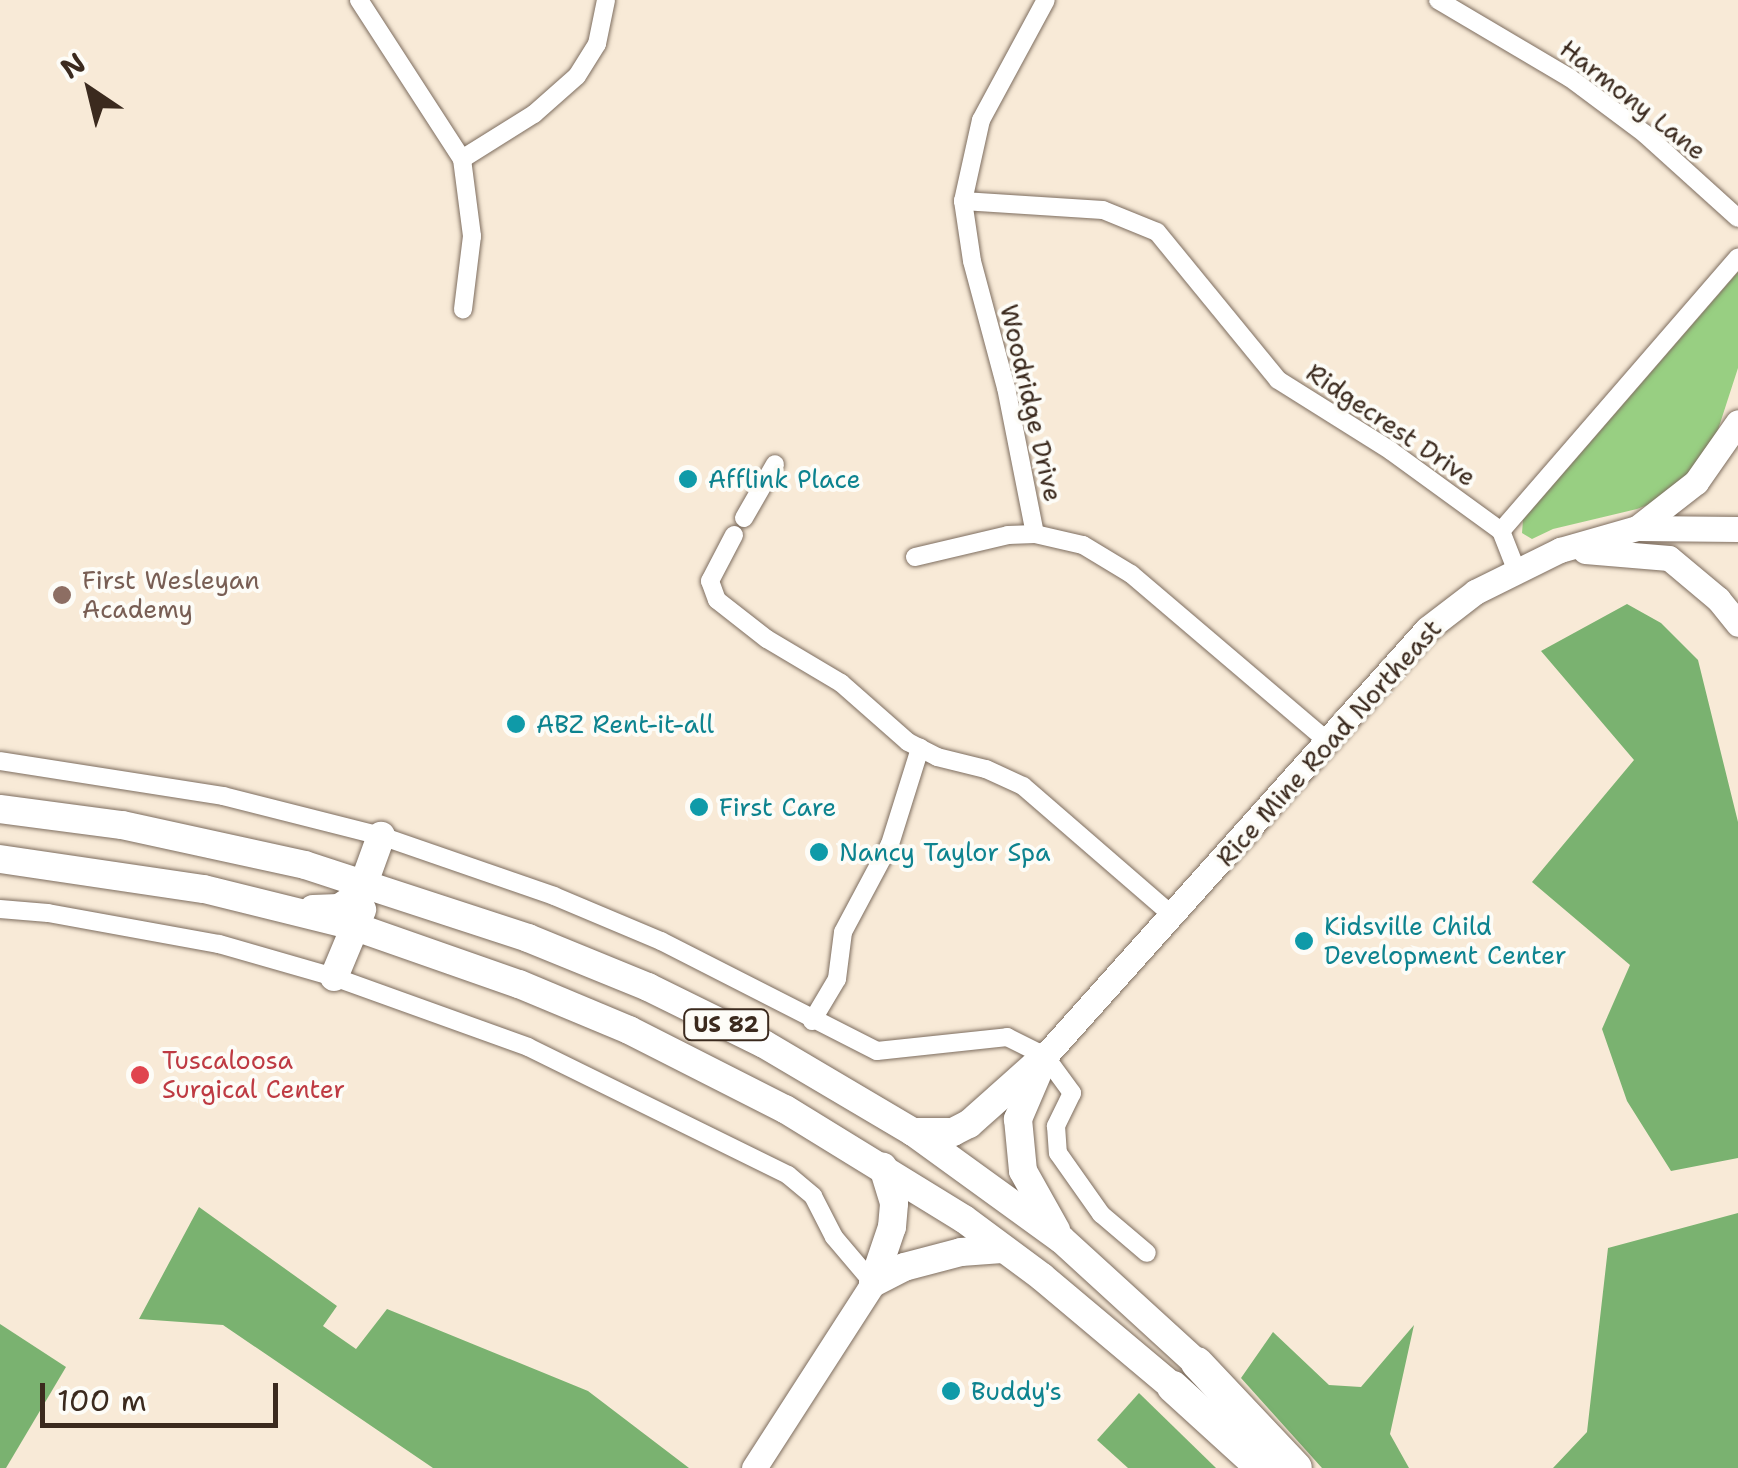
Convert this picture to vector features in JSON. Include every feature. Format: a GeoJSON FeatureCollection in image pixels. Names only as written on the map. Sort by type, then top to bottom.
{"type":"FeatureCollection","features":[{"type":"Feature","properties":{"kind":"highway","name":"US 82"},"geometry":{"type":"LineString","coordinates":[[0,809],[183,836],[364,883],[528,938],[721,1022],[914,1132],[1061,1238],[1197,1363],[1296,1468]]}},
{"type":"Feature","properties":{"kind":"highway"},"geometry":{"type":"LineString","coordinates":[[276,907],[340,908],[354,900],[381,836]]}},
{"type":"Feature","properties":{"kind":"highway","name":"US 82"},"geometry":{"type":"LineString","coordinates":[[0,858],[149,879],[353,926],[519,984],[629,1030],[734,1081],[883,1167],[964,1220],[1042,1277],[1262,1468]]}},
{"type":"Feature","properties":{"kind":"highway"},"geometry":{"type":"LineString","coordinates":[[334,977],[363,908],[377,900],[434,905]]}},
{"type":"Feature","properties":{"kind":"highway"},"geometry":{"type":"LineString","coordinates":[[914,1132],[952,1132],[969,1124],[994,1106],[1045,1056]]}},
{"type":"Feature","properties":{"kind":"highway"},"geometry":{"type":"LineString","coordinates":[[1045,1056],[1018,1119],[1023,1171],[1061,1238]]}},
{"type":"Feature","properties":{"kind":"highway"},"geometry":{"type":"LineString","coordinates":[[873,1283],[892,1228],[894,1203],[883,1167]]}},
{"type":"Feature","properties":{"kind":"highway"},"geometry":{"type":"LineString","coordinates":[[873,1283],[904,1267],[964,1220]]}},
{"type":"Feature","properties":{"kind":"highway"},"geometry":{"type":"LineString","coordinates":[[904,1267],[961,1252],[1002,1249]]}},
{"type":"Feature","properties":{"kind":"main road"},"geometry":{"type":"LineString","coordinates":[[1637,528],[1696,482],[1738,422]]}},
{"type":"Feature","properties":{"kind":"main road"},"geometry":{"type":"LineString","coordinates":[[1637,528],[1738,530]]}},
{"type":"Feature","properties":{"kind":"main road","name":"Rice Mine Road Northeast"},"geometry":{"type":"LineString","coordinates":[[1045,1056],[1427,629],[1475,592],[1516,569],[1560,550],[1637,528]]}},
{"type":"Feature","properties":{"kind":"main road"},"geometry":{"type":"LineString","coordinates":[[1560,550],[1669,558],[1718,599],[1738,624]]}},
{"type":"Feature","properties":{"kind":"main road"},"geometry":{"type":"LineString","coordinates":[[754,1468],[873,1283]]}},
{"type":"Feature","properties":{"kind":"street"},"geometry":{"type":"LineString","coordinates":[[359,0],[462,159],[472,236],[463,309]]}},
{"type":"Feature","properties":{"kind":"street"},"geometry":{"type":"LineString","coordinates":[[462,159],[534,114],[578,76],[597,44],[606,0]]}},
{"type":"Feature","properties":{"kind":"street","name":"Woodridge Drive"},"geometry":{"type":"LineString","coordinates":[[1046,0],[981,120],[971,149],[963,201],[972,261],[1010,406],[1035,534],[1083,546],[1130,574],[1327,741]]}},
{"type":"Feature","properties":{"kind":"street","name":"Harmony Lane"},"geometry":{"type":"LineString","coordinates":[[1438,0],[1570,78],[1645,134],[1738,218]]}},
{"type":"Feature","properties":{"kind":"street","name":"Ridgecrest Drive"},"geometry":{"type":"LineString","coordinates":[[963,201],[1103,210],[1157,232],[1172,244],[1252,352],[1278,380],[1391,450],[1501,531]]}},
{"type":"Feature","properties":{"kind":"street"},"geometry":{"type":"LineString","coordinates":[[1516,569],[1501,531],[1738,257]]}},
{"type":"Feature","properties":{"kind":"street"},"geometry":{"type":"LineString","coordinates":[[744,518],[775,464]]}},
{"type":"Feature","properties":{"kind":"street"},"geometry":{"type":"LineString","coordinates":[[915,557],[1008,535],[1035,534]]}},
{"type":"Feature","properties":{"kind":"street"},"geometry":{"type":"LineString","coordinates":[[734,535],[710,581],[716,600],[767,639],[841,683],[920,748],[986,769],[1023,786],[1173,916]]}},
{"type":"Feature","properties":{"kind":"street"},"geometry":{"type":"LineString","coordinates":[[812,1021],[837,979],[844,932],[890,844],[920,748]]}},
{"type":"Feature","properties":{"kind":"street"},"geometry":{"type":"LineString","coordinates":[[0,761],[223,796],[381,836],[554,896],[661,941],[877,1052],[987,1036],[1006,1037],[1045,1056],[1072,1093],[1056,1126],[1058,1152],[1101,1214],[1148,1253]]}},
{"type":"Feature","properties":{"kind":"street"},"geometry":{"type":"LineString","coordinates":[[0,909],[219,944],[334,977],[528,1047],[773,1166],[813,1196],[834,1237],[873,1283]]}},
{"type":"Feature","properties":{"kind":"green space"},"geometry":{"type":"Polygon","coordinates":[[[1738,272],[1738,368],[1715,439],[1699,467],[1658,501],[1637,509],[1553,529],[1532,539],[1522,533],[1523,520],[1738,272]]]}},
{"type":"Feature","properties":{"kind":"green space"},"geometry":{"type":"Polygon","coordinates":[[[1627,604],[1661,623],[1698,660],[1738,822],[1738,1158],[1671,1171],[1627,1101],[1602,1029],[1630,965],[1532,882],[1634,760],[1541,651],[1627,604]]]}},
{"type":"Feature","properties":{"kind":"green space"},"geometry":{"type":"Polygon","coordinates":[[[199,1207],[337,1306],[323,1326],[356,1349],[387,1309],[588,1391],[689,1468],[433,1468],[223,1325],[139,1319],[199,1207]]]}},
{"type":"Feature","properties":{"kind":"green space"},"geometry":{"type":"Polygon","coordinates":[[[1738,1213],[1738,1468],[1553,1468],[1587,1432],[1608,1248],[1738,1213]]]}},
{"type":"Feature","properties":{"kind":"green space"},"geometry":{"type":"Polygon","coordinates":[[[0,1324],[66,1367],[6,1468],[0,1468],[0,1324]]]}},
{"type":"Feature","properties":{"kind":"green space"},"geometry":{"type":"Polygon","coordinates":[[[1414,1325],[1390,1434],[1409,1468],[1322,1468],[1241,1378],[1273,1332],[1329,1385],[1361,1387],[1414,1325]]]}},
{"type":"Feature","properties":{"kind":"green space"},"geometry":{"type":"Polygon","coordinates":[[[1139,1393],[1216,1468],[1128,1468],[1097,1440],[1139,1393]]]}},
{"type":"Feature","properties":{"kind":"place","name":"Afflink Place"},"geometry":{"type":"Point","coordinates":[688,479]}},
{"type":"Feature","properties":{"kind":"place","name":"First Wesleyan Academy"},"geometry":{"type":"Point","coordinates":[62,595]}},
{"type":"Feature","properties":{"kind":"place","name":"ABZ Rent-it-all"},"geometry":{"type":"Point","coordinates":[516,724]}},
{"type":"Feature","properties":{"kind":"place","name":"First Care"},"geometry":{"type":"Point","coordinates":[699,807]}},
{"type":"Feature","properties":{"kind":"place","name":"Nancy Taylor Spa"},"geometry":{"type":"Point","coordinates":[819,852]}},
{"type":"Feature","properties":{"kind":"place","name":"Kidsville Child Development Center"},"geometry":{"type":"Point","coordinates":[1304,941]}},
{"type":"Feature","properties":{"kind":"place","name":"Tuscaloosa Surgical Center"},"geometry":{"type":"Point","coordinates":[140,1075]}},
{"type":"Feature","properties":{"kind":"place","name":"Buddy's"},"geometry":{"type":"Point","coordinates":[951,1391]}}]}
